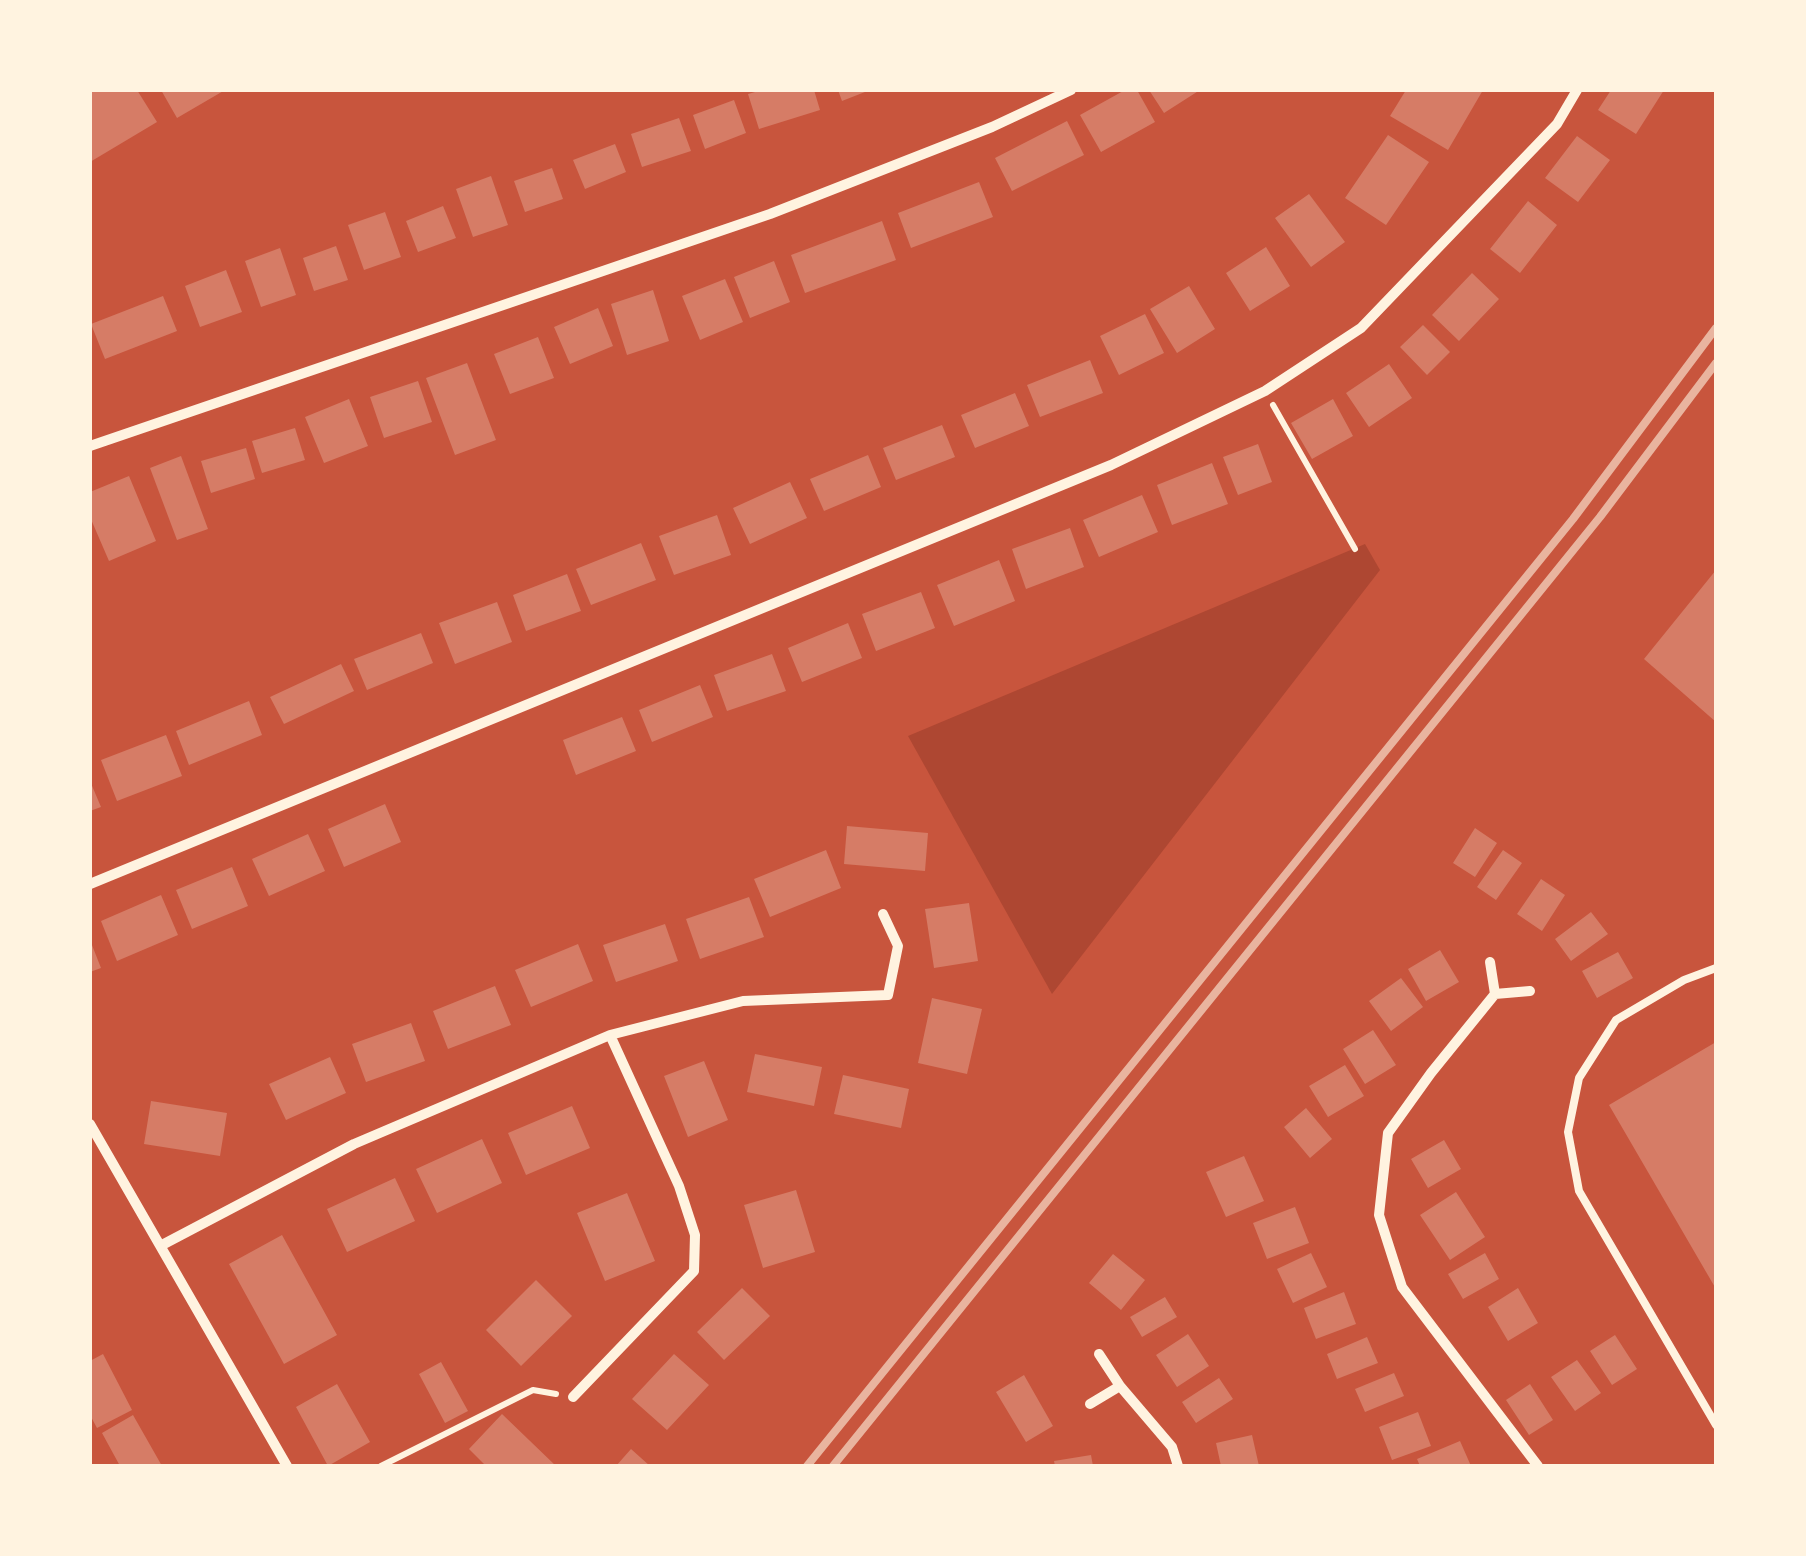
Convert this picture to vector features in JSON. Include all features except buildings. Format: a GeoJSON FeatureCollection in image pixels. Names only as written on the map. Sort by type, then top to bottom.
{"type":"FeatureCollection","features":[{"type":"Feature","properties":{"kind":"street"},"geometry":{"type":"LineString","coordinates":[[90,446],[770,214],[992,127],[1071,90]]}},
{"type":"Feature","properties":{"kind":"street"},"geometry":{"type":"LineString","coordinates":[[90,884],[1111,464],[1265,390],[1361,328],[1557,124],[1577,90]]}},
{"type":"Feature","properties":{"kind":"street"},"geometry":{"type":"LineString","coordinates":[[162,1245],[354,1144],[610,1035],[743,1001],[888,995],[898,946],[883,914]]}},
{"type":"Feature","properties":{"kind":"street"},"geometry":{"type":"LineString","coordinates":[[1490,962],[1496,994]]}},
{"type":"Feature","properties":{"kind":"street"},"geometry":{"type":"LineString","coordinates":[[1530,991],[1496,994],[1431,1072],[1388,1134],[1379,1214],[1402,1288],[1538,1466]]}},
{"type":"Feature","properties":{"kind":"street"},"geometry":{"type":"LineString","coordinates":[[574,1397],[694,1271],[695,1235],[679,1186],[610,1035]]}},
{"type":"Feature","properties":{"kind":"street"},"geometry":{"type":"LineString","coordinates":[[90,1124],[287,1466]]}},
{"type":"Feature","properties":{"kind":"street"},"geometry":{"type":"LineString","coordinates":[[1099,1354],[1120,1386],[1172,1447],[1178,1466]]}},
{"type":"Feature","properties":{"kind":"street"},"geometry":{"type":"LineString","coordinates":[[1090,1404],[1120,1386]]}},
{"type":"Feature","properties":{"kind":"lane"},"geometry":{"type":"LineString","coordinates":[[1716,968],[1684,980],[1616,1020],[1579,1078],[1568,1132],[1579,1190],[1716,1426]]}},
{"type":"Feature","properties":{"kind":"path"},"geometry":{"type":"LineString","coordinates":[[1265,390],[1354,550]]}},
{"type":"Feature","properties":{"kind":"path"},"geometry":{"type":"LineString","coordinates":[[381,1466],[533,1390],[574,1397]]}},
{"type":"Feature","properties":{"kind":"shaded area"},"geometry":{"type":"Polygon","coordinates":[[[1365,544],[1380,570],[1052,994],[908,736],[1365,544]]]}},
{"type":"Feature","properties":{"kind":"railway"},"geometry":{"type":"LineString","coordinates":[[807,1466],[1573,519],[1716,328]]}},
{"type":"Feature","properties":{"kind":"railway"},"geometry":{"type":"LineString","coordinates":[[833,1466],[1600,517],[1716,363]]}}]}
